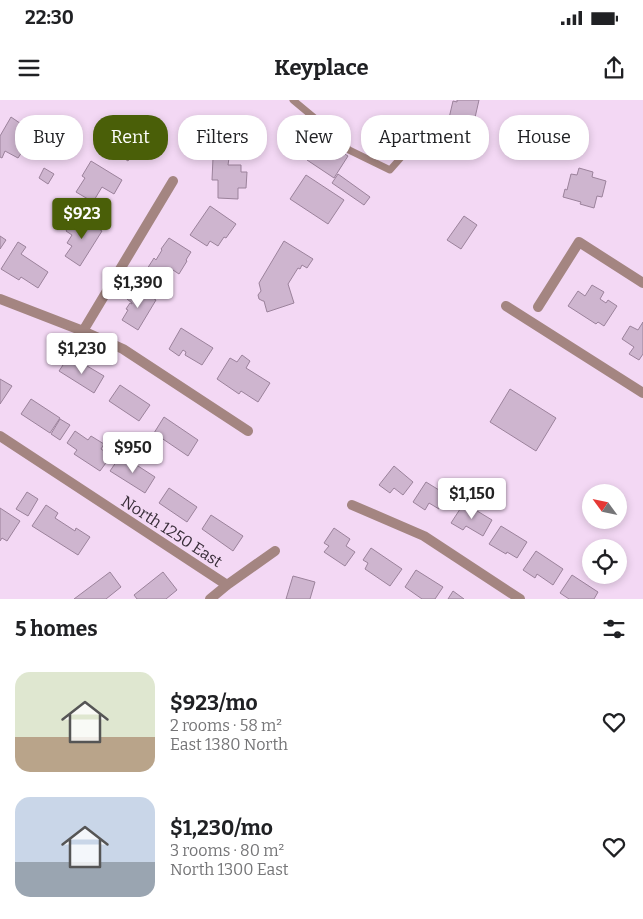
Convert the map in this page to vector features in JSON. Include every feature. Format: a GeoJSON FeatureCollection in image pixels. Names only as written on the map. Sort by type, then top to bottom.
{"type":"FeatureCollection","features":[{"type":"Feature","properties":{"kind":"street"},"geometry":{"type":"LineString","coordinates":[[83,331],[173,181]]}},
{"type":"Feature","properties":{"kind":"street"},"geometry":{"type":"LineString","coordinates":[[538,308],[579,242],[643,283]]}},
{"type":"Feature","properties":{"kind":"street"},"geometry":{"type":"LineString","coordinates":[[0,299],[83,331],[123,349],[248,431]]}},
{"type":"Feature","properties":{"kind":"street"},"geometry":{"type":"LineString","coordinates":[[506,306],[643,393]]}},
{"type":"Feature","properties":{"kind":"street","name":"North 1250 East"},"geometry":{"type":"LineString","coordinates":[[0,436],[227,585]]}},
{"type":"Feature","properties":{"kind":"street"},"geometry":{"type":"LineString","coordinates":[[352,505],[424,536],[520,599]]}},
{"type":"Feature","properties":{"kind":"street"},"geometry":{"type":"LineString","coordinates":[[210,599],[275,551]]}},
{"type":"Feature","properties":{"kind":"lane"},"geometry":{"type":"LineString","coordinates":[[293,100],[329,130],[349,150],[361,156]]}},
{"type":"Feature","properties":{"kind":"lane"},"geometry":{"type":"LineString","coordinates":[[370,160],[390,170],[399,160]]}},
{"type":"Feature","properties":{"kind":"building"},"geometry":{"type":"Polygon","coordinates":[[[457,100],[479,100],[476,115],[450,115],[453,101],[457,102],[457,100]]]}},
{"type":"Feature","properties":{"kind":"building"},"geometry":{"type":"Polygon","coordinates":[[[11,117],[15,120],[15,156],[5,151],[2,158],[0,157],[0,136],[11,117]]]}},
{"type":"Feature","properties":{"kind":"building"},"geometry":{"type":"Polygon","coordinates":[[[213,160],[229,160],[228,165],[241,165],[241,172],[247,172],[246,188],[238,188],[238,199],[218,198],[218,180],[212,180],[213,160]]]}},
{"type":"Feature","properties":{"kind":"building"},"geometry":{"type":"Polygon","coordinates":[[[307,160],[345,160],[334,178],[307,160]]]}},
{"type":"Feature","properties":{"kind":"building"},"geometry":{"type":"Polygon","coordinates":[[[91,161],[122,180],[114,194],[102,187],[93,202],[76,192],[85,178],[82,176],[91,161]]]}},
{"type":"Feature","properties":{"kind":"building"},"geometry":{"type":"Polygon","coordinates":[[[44,168],[54,174],[48,184],[39,178],[44,168]]]}},
{"type":"Feature","properties":{"kind":"building"},"geometry":{"type":"Polygon","coordinates":[[[579,168],[593,172],[592,177],[606,181],[602,197],[597,196],[594,208],[563,197],[571,174],[577,175],[579,168]]]}},
{"type":"Feature","properties":{"kind":"building"},"geometry":{"type":"Polygon","coordinates":[[[338,174],[370,197],[364,205],[332,183],[338,174]]]}},
{"type":"Feature","properties":{"kind":"building"},"geometry":{"type":"Polygon","coordinates":[[[306,175],[344,200],[328,224],[290,199],[306,175]]]}},
{"type":"Feature","properties":{"kind":"building"},"geometry":{"type":"Polygon","coordinates":[[[210,206],[236,224],[218,246],[210,241],[207,246],[190,235],[210,206]]]}},
{"type":"Feature","properties":{"kind":"building"},"geometry":{"type":"Polygon","coordinates":[[[86,215],[93,219],[90,224],[102,231],[80,266],[65,256],[72,246],[67,243],[72,235],[66,231],[73,220],[80,224],[86,215]]]}},
{"type":"Feature","properties":{"kind":"building"},"geometry":{"type":"Polygon","coordinates":[[[464,216],[477,225],[461,249],[447,240],[464,216]]]}},
{"type":"Feature","properties":{"kind":"building"},"geometry":{"type":"Polygon","coordinates":[[[0,236],[6,240],[0,249],[0,236]]]}},
{"type":"Feature","properties":{"kind":"building"},"geometry":{"type":"Polygon","coordinates":[[[169,238],[191,252],[179,274],[173,270],[167,279],[171,282],[167,289],[148,277],[151,272],[147,269],[154,258],[156,260],[169,238]]]}},
{"type":"Feature","properties":{"kind":"building"},"geometry":{"type":"Polygon","coordinates":[[[284,241],[313,259],[307,268],[302,265],[300,269],[298,268],[288,284],[294,303],[267,312],[264,301],[259,299],[258,295],[261,291],[259,283],[284,241]]]}},
{"type":"Feature","properties":{"kind":"building"},"geometry":{"type":"Polygon","coordinates":[[[18,242],[26,247],[21,254],[48,272],[38,288],[21,277],[19,280],[1,269],[18,242]]]}},
{"type":"Feature","properties":{"kind":"building"},"geometry":{"type":"Polygon","coordinates":[[[592,285],[604,292],[600,299],[606,303],[608,300],[617,306],[604,326],[598,322],[596,324],[568,306],[578,291],[585,296],[592,285]]]}},
{"type":"Feature","properties":{"kind":"building"},"geometry":{"type":"Polygon","coordinates":[[[136,288],[156,300],[138,330],[122,320],[128,310],[126,309],[130,303],[132,304],[127,299],[136,288]]]}},
{"type":"Feature","properties":{"kind":"building"},"geometry":{"type":"Polygon","coordinates":[[[643,322],[643,354],[639,360],[629,354],[634,347],[622,339],[630,326],[638,330],[643,322]]]}},
{"type":"Feature","properties":{"kind":"building"},"geometry":{"type":"Polygon","coordinates":[[[181,328],[213,348],[202,365],[185,355],[186,352],[183,350],[179,356],[169,349],[181,328]]]}},
{"type":"Feature","properties":{"kind":"building"},"geometry":{"type":"Polygon","coordinates":[[[242,355],[250,361],[246,368],[270,383],[258,402],[241,391],[239,394],[217,379],[230,358],[237,362],[242,355]]]}},
{"type":"Feature","properties":{"kind":"building"},"geometry":{"type":"Polygon","coordinates":[[[67,359],[80,367],[82,363],[104,376],[94,393],[59,371],[67,359]]]}},
{"type":"Feature","properties":{"kind":"building"},"geometry":{"type":"Polygon","coordinates":[[[0,379],[12,386],[0,404],[0,379]]]}},
{"type":"Feature","properties":{"kind":"building"},"geometry":{"type":"Polygon","coordinates":[[[120,385],[150,405],[139,421],[109,401],[120,385]]]}},
{"type":"Feature","properties":{"kind":"building"},"geometry":{"type":"Polygon","coordinates":[[[510,389],[556,418],[536,451],[490,422],[510,389]]]}},
{"type":"Feature","properties":{"kind":"building"},"geometry":{"type":"Polygon","coordinates":[[[31,399],[60,418],[50,433],[21,414],[31,399]]]}},
{"type":"Feature","properties":{"kind":"building"},"geometry":{"type":"Polygon","coordinates":[[[164,417],[198,440],[188,456],[154,433],[164,417]]]}},
{"type":"Feature","properties":{"kind":"building"},"geometry":{"type":"Polygon","coordinates":[[[60,419],[70,425],[60,440],[51,434],[60,419]]]}},
{"type":"Feature","properties":{"kind":"building"},"geometry":{"type":"Polygon","coordinates":[[[75,431],[88,440],[91,436],[104,444],[101,449],[111,456],[100,471],[74,454],[77,450],[67,443],[75,431]]]}},
{"type":"Feature","properties":{"kind":"building"},"geometry":{"type":"Polygon","coordinates":[[[121,455],[155,477],[145,493],[110,471],[121,455]]]}},
{"type":"Feature","properties":{"kind":"building"},"geometry":{"type":"Polygon","coordinates":[[[394,466],[413,482],[403,495],[394,488],[390,493],[379,485],[394,466]]]}},
{"type":"Feature","properties":{"kind":"building"},"geometry":{"type":"Polygon","coordinates":[[[426,482],[447,495],[439,509],[429,503],[425,510],[413,502],[426,482]]]}},
{"type":"Feature","properties":{"kind":"building"},"geometry":{"type":"Polygon","coordinates":[[[169,488],[197,507],[187,522],[159,503],[169,488]]]}},
{"type":"Feature","properties":{"kind":"building"},"geometry":{"type":"Polygon","coordinates":[[[27,492],[38,499],[28,516],[16,509],[27,492]]]}},
{"type":"Feature","properties":{"kind":"building"},"geometry":{"type":"Polygon","coordinates":[[[464,503],[492,520],[483,536],[466,526],[463,530],[451,523],[464,503]]]}},
{"type":"Feature","properties":{"kind":"building"},"geometry":{"type":"Polygon","coordinates":[[[46,505],[58,513],[55,518],[75,531],[76,528],[90,537],[78,555],[32,526],[46,505]]]}},
{"type":"Feature","properties":{"kind":"building"},"geometry":{"type":"Polygon","coordinates":[[[0,508],[20,521],[7,541],[2,538],[0,541],[0,508]]]}},
{"type":"Feature","properties":{"kind":"building"},"geometry":{"type":"Polygon","coordinates":[[[211,515],[243,536],[233,551],[202,529],[211,515]]]}},
{"type":"Feature","properties":{"kind":"building"},"geometry":{"type":"Polygon","coordinates":[[[501,526],[527,542],[517,558],[489,544],[501,526]]]}},
{"type":"Feature","properties":{"kind":"building"},"geometry":{"type":"Polygon","coordinates":[[[334,528],[350,539],[346,546],[355,552],[345,566],[324,552],[329,546],[324,543],[334,528]]]}},
{"type":"Feature","properties":{"kind":"building"},"geometry":{"type":"Polygon","coordinates":[[[371,548],[402,569],[390,586],[365,569],[368,563],[363,560],[371,548]]]}},
{"type":"Feature","properties":{"kind":"building"},"geometry":{"type":"Polygon","coordinates":[[[536,551],[563,569],[553,585],[537,574],[535,578],[523,570],[536,551]]]}},
{"type":"Feature","properties":{"kind":"building"},"geometry":{"type":"Polygon","coordinates":[[[416,570],[443,587],[435,599],[422,599],[405,587],[416,570]]]}},
{"type":"Feature","properties":{"kind":"building"},"geometry":{"type":"Polygon","coordinates":[[[110,572],[121,587],[106,599],[74,599],[110,572]]]}},
{"type":"Feature","properties":{"kind":"building"},"geometry":{"type":"Polygon","coordinates":[[[163,572],[177,590],[166,599],[137,599],[134,595],[163,572]]]}},
{"type":"Feature","properties":{"kind":"building"},"geometry":{"type":"Polygon","coordinates":[[[572,575],[582,582],[582,584],[586,584],[598,592],[594,599],[569,599],[560,593],[572,575]]]}},
{"type":"Feature","properties":{"kind":"building"},"geometry":{"type":"Polygon","coordinates":[[[293,576],[315,582],[310,599],[286,599],[293,576]]]}},
{"type":"Feature","properties":{"kind":"building"},"geometry":{"type":"Polygon","coordinates":[[[453,591],[464,599],[448,599],[453,591]]]}}]}
